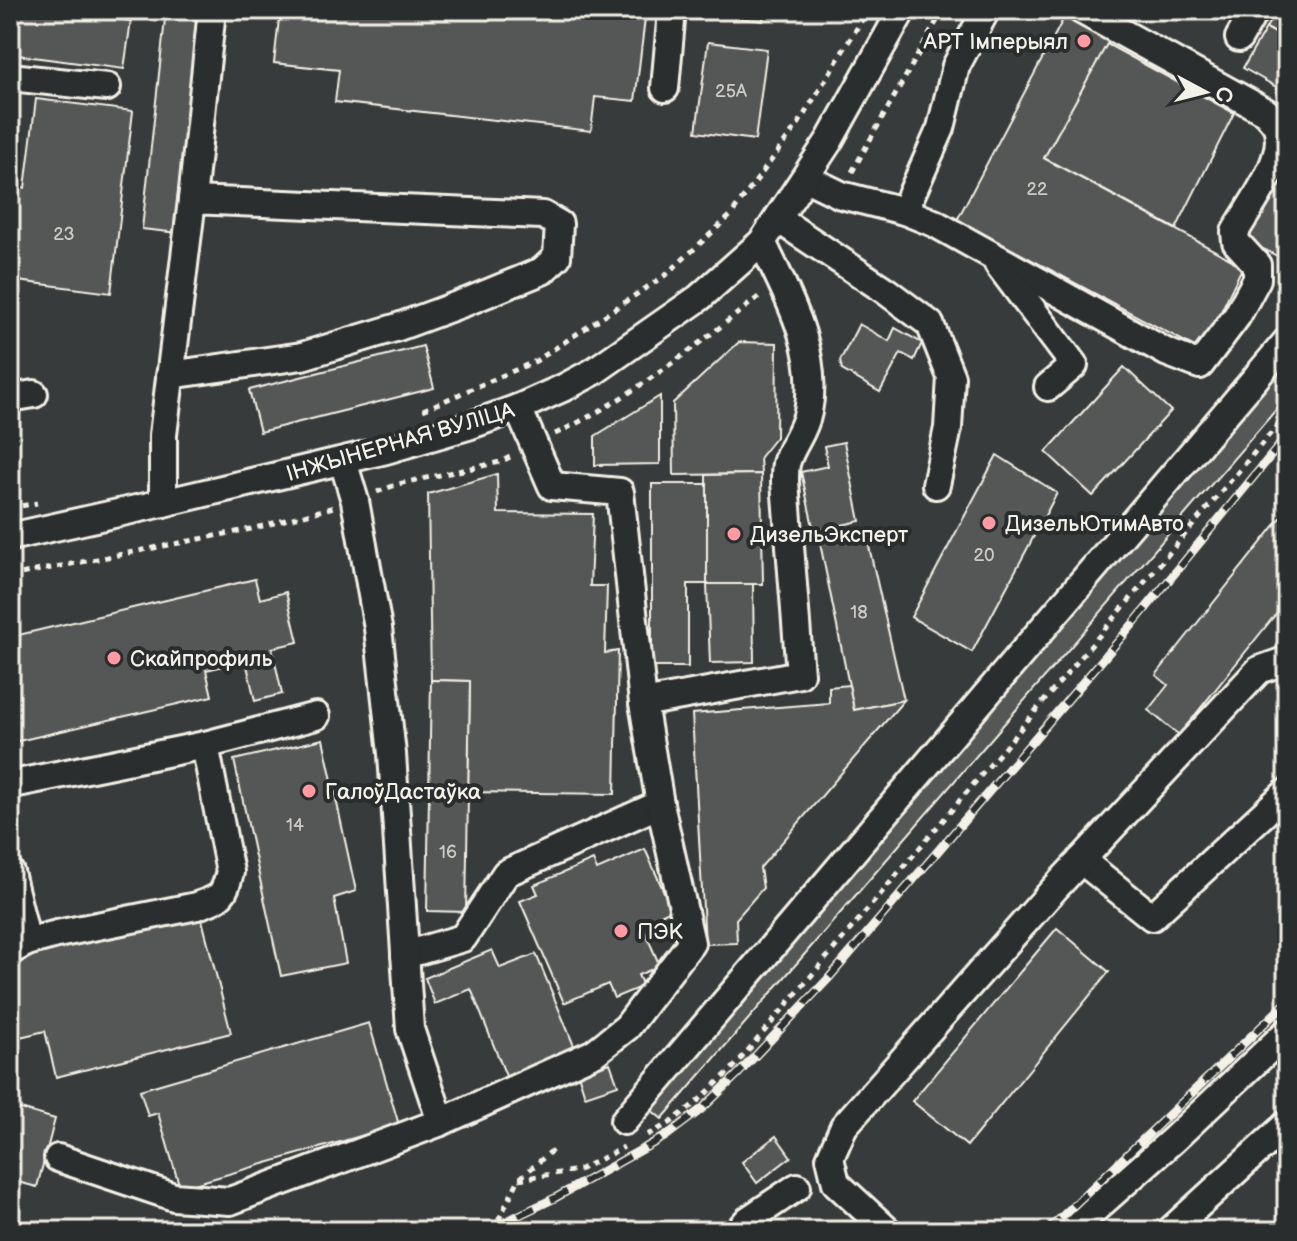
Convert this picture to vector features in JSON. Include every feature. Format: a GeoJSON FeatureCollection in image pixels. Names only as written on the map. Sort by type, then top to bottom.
{"type":"FeatureCollection","features":[{"type":"Feature","properties":{"kind":"street"},"geometry":{"type":"LineString","coordinates":[[163,503],[163,435],[212,10]]}},
{"type":"Feature","properties":{"kind":"street"},"geometry":{"type":"LineString","coordinates":[[665,88],[672,10]]}},
{"type":"Feature","properties":{"kind":"street","name":"ІНЖЫНЕРНАЯ ВУЛІЦА"},"geometry":{"type":"LineString","coordinates":[[10,537],[343,461],[468,426],[518,408],[593,372],[699,298],[762,242],[829,141],[902,10]]}},
{"type":"Feature","properties":{"kind":"street"},"geometry":{"type":"LineString","coordinates":[[904,211],[941,128],[956,66],[986,10]]}},
{"type":"Feature","properties":{"kind":"street"},"geometry":{"type":"LineString","coordinates":[[806,178],[841,195],[904,211],[934,223],[1166,352],[1200,365],[1237,316],[1257,279],[1257,265],[1236,242],[1235,232],[1273,167],[1280,144],[1277,125],[1266,112],[1081,10]]}},
{"type":"Feature","properties":{"kind":"street"},"geometry":{"type":"LineString","coordinates":[[1239,38],[1255,10]]}},
{"type":"Feature","properties":{"kind":"street"},"geometry":{"type":"LineString","coordinates":[[10,77],[107,87]]}},
{"type":"Feature","properties":{"kind":"street"},"geometry":{"type":"LineString","coordinates":[[170,375],[302,356],[398,327],[542,271],[557,257],[559,224],[543,215],[192,200]]}},
{"type":"Feature","properties":{"kind":"street"},"geometry":{"type":"LineString","coordinates":[[778,219],[930,324],[951,377],[948,428],[936,485]]}},
{"type":"Feature","properties":{"kind":"street"},"geometry":{"type":"LineString","coordinates":[[643,703],[800,674],[785,482],[786,463],[807,418],[810,377],[806,346],[794,312],[762,242]]}},
{"type":"Feature","properties":{"kind":"street"},"geometry":{"type":"LineString","coordinates":[[991,254],[1074,365],[1048,387]]}},
{"type":"Feature","properties":{"kind":"street"},"geometry":{"type":"LineString","coordinates":[[633,1133],[1287,341]]}},
{"type":"Feature","properties":{"kind":"street"},"geometry":{"type":"LineString","coordinates":[[58,1158],[174,1197],[230,1201],[441,1122],[594,1053],[627,1027],[691,943],[660,804],[643,703],[620,492],[552,486],[518,408]]}},
{"type":"Feature","properties":{"kind":"street"},"geometry":{"type":"LineString","coordinates":[[343,461],[355,501],[378,628],[392,754],[410,1029],[441,1122]]}},
{"type":"Feature","properties":{"kind":"street"},"geometry":{"type":"LineString","coordinates":[[888,1231],[836,1183],[830,1158],[844,1126],[1081,860],[1259,670],[1287,660]]}},
{"type":"Feature","properties":{"kind":"street"},"geometry":{"type":"LineString","coordinates":[[10,788],[13,784],[205,745],[316,716]]}},
{"type":"Feature","properties":{"kind":"street"},"geometry":{"type":"LineString","coordinates":[[10,872],[16,941],[197,906],[218,898],[226,888],[230,872],[205,745]]}},
{"type":"Feature","properties":{"kind":"street"},"geometry":{"type":"LineString","coordinates":[[1081,860],[1152,917],[1287,792]]}},
{"type":"Feature","properties":{"kind":"street"},"geometry":{"type":"LineString","coordinates":[[405,955],[463,938],[506,873],[660,804]]}},
{"type":"Feature","properties":{"kind":"street"},"geometry":{"type":"LineString","coordinates":[[1070,1231],[1174,1139],[1287,1032]]}},
{"type":"Feature","properties":{"kind":"street"},"geometry":{"type":"LineString","coordinates":[[1170,1231],[1287,1124]]}},
{"type":"Feature","properties":{"kind":"street"},"geometry":{"type":"LineString","coordinates":[[738,1231],[748,1220],[797,1187]]}},
{"type":"Feature","properties":{"kind":"path"},"geometry":{"type":"LineString","coordinates":[[422,411],[536,361],[667,274],[730,216],[799,123],[868,10]]}},
{"type":"Feature","properties":{"kind":"path"},"geometry":{"type":"LineString","coordinates":[[519,1179],[579,1170],[633,1133],[670,1123],[734,1067],[1287,414]]}},
{"type":"Feature","properties":{"kind":"path"},"geometry":{"type":"LineString","coordinates":[[10,508],[41,502]]}},
{"type":"Feature","properties":{"kind":"path"},"geometry":{"type":"LineString","coordinates":[[493,1231],[519,1179],[556,1147]]}},
{"type":"Feature","properties":{"kind":"path"},"geometry":{"type":"LineString","coordinates":[[10,1221],[22,1225]]}},
{"type":"Feature","properties":{"kind":"shaded area"},"geometry":{"type":"Polygon","coordinates":[[[10,10],[1287,10],[1287,1231],[39,1231],[10,1220],[10,10]]]}},
{"type":"Feature","properties":{"kind":"building"},"geometry":{"type":"Polygon","coordinates":[[[10,10],[46,10],[131,21],[124,69],[10,54],[10,10]]]}},
{"type":"Feature","properties":{"kind":"building"},"geometry":{"type":"Polygon","coordinates":[[[166,10],[202,10],[178,233],[142,229],[166,10]]]}},
{"type":"Feature","properties":{"kind":"building"},"geometry":{"type":"Polygon","coordinates":[[[280,10],[646,10],[635,101],[595,97],[591,131],[335,102],[339,70],[274,63],[280,10]]]}},
{"type":"Feature","properties":{"kind":"building"},"geometry":{"type":"Polygon","coordinates":[[[697,10],[764,10],[763,21],[697,13],[697,10]]]}},
{"type":"Feature","properties":{"kind":"building"},"geometry":{"type":"Polygon","coordinates":[[[1068,10],[1114,32],[1044,158],[1243,266],[1202,351],[957,220],[1068,10]]]}},
{"type":"Feature","properties":{"kind":"building"},"geometry":{"type":"Polygon","coordinates":[[[1276,10],[1287,10],[1287,39],[1266,28],[1276,10]]]}},
{"type":"Feature","properties":{"kind":"building"},"geometry":{"type":"Polygon","coordinates":[[[1266,28],[1287,39],[1287,93],[1243,68],[1266,28]]]}},
{"type":"Feature","properties":{"kind":"building"},"geometry":{"type":"Polygon","coordinates":[[[708,42],[767,49],[755,140],[696,132],[708,42]]]}},
{"type":"Feature","properties":{"kind":"building"},"geometry":{"type":"Polygon","coordinates":[[[1107,44],[1234,113],[1176,229],[1044,158],[1107,44]]]}},
{"type":"Feature","properties":{"kind":"building"},"geometry":{"type":"Polygon","coordinates":[[[36,99],[133,111],[111,293],[10,280],[10,186],[25,188],[36,99]]]}},
{"type":"Feature","properties":{"kind":"building"},"geometry":{"type":"Polygon","coordinates":[[[1287,163],[1287,261],[1247,241],[1287,163]]]}},
{"type":"Feature","properties":{"kind":"building"},"geometry":{"type":"Polygon","coordinates":[[[859,324],[889,341],[895,328],[922,343],[914,360],[901,353],[880,392],[842,370],[840,361],[859,324]]]}},
{"type":"Feature","properties":{"kind":"building"},"geometry":{"type":"Polygon","coordinates":[[[739,342],[777,343],[776,437],[760,457],[761,474],[674,475],[673,403],[739,342]]]}},
{"type":"Feature","properties":{"kind":"building"},"geometry":{"type":"Polygon","coordinates":[[[423,346],[434,388],[260,432],[249,390],[423,346]]]}},
{"type":"Feature","properties":{"kind":"building"},"geometry":{"type":"Polygon","coordinates":[[[1287,356],[1287,397],[662,1119],[644,1104],[1287,356]]]}},
{"type":"Feature","properties":{"kind":"building"},"geometry":{"type":"Polygon","coordinates":[[[1124,367],[1171,411],[1093,496],[1046,452],[1124,367]]]}},
{"type":"Feature","properties":{"kind":"building"},"geometry":{"type":"Polygon","coordinates":[[[660,396],[660,464],[595,465],[595,436],[660,396]]]}},
{"type":"Feature","properties":{"kind":"building"},"geometry":{"type":"Polygon","coordinates":[[[844,442],[860,521],[814,531],[801,472],[828,466],[824,446],[844,442]]]}},
{"type":"Feature","properties":{"kind":"building"},"geometry":{"type":"Polygon","coordinates":[[[997,455],[1057,493],[972,652],[911,617],[997,455]]]}},
{"type":"Feature","properties":{"kind":"building"},"geometry":{"type":"Polygon","coordinates":[[[497,474],[498,513],[593,514],[590,586],[607,586],[605,653],[618,651],[615,794],[468,792],[470,681],[431,680],[428,494],[497,474]]]}},
{"type":"Feature","properties":{"kind":"building","name":"ДизельЭксперт"},"geometry":{"type":"Polygon","coordinates":[[[761,474],[763,584],[707,584],[706,475],[761,474]]]}},
{"type":"Feature","properties":{"kind":"building"},"geometry":{"type":"Polygon","coordinates":[[[652,484],[707,484],[707,584],[688,584],[688,667],[652,667],[652,484]]]}},
{"type":"Feature","properties":{"kind":"building"},"geometry":{"type":"Polygon","coordinates":[[[1287,510],[1287,600],[1179,735],[1148,710],[1168,685],[1156,675],[1287,510]]]}},
{"type":"Feature","properties":{"kind":"building"},"geometry":{"type":"Polygon","coordinates":[[[865,529],[904,700],[854,710],[819,538],[865,529]]]}},
{"type":"Feature","properties":{"kind":"building"},"geometry":{"type":"Polygon","coordinates":[[[255,579],[260,599],[286,592],[298,642],[272,648],[282,694],[255,701],[246,661],[206,670],[212,696],[10,743],[10,637],[255,579]]]}},
{"type":"Feature","properties":{"kind":"building"},"geometry":{"type":"Polygon","coordinates":[[[707,584],[753,584],[754,662],[710,663],[707,584]]]}},
{"type":"Feature","properties":{"kind":"building"},"geometry":{"type":"Polygon","coordinates":[[[431,680],[470,681],[466,912],[427,911],[431,680]]]}},
{"type":"Feature","properties":{"kind":"building"},"geometry":{"type":"Polygon","coordinates":[[[849,685],[854,710],[904,700],[760,868],[763,888],[736,919],[737,943],[705,944],[692,714],[829,703],[829,687],[849,685]]]}},
{"type":"Feature","properties":{"kind":"building"},"geometry":{"type":"Polygon","coordinates":[[[323,739],[356,891],[334,898],[346,963],[281,976],[234,760],[323,739]]]}},
{"type":"Feature","properties":{"kind":"building"},"geometry":{"type":"Polygon","coordinates":[[[645,849],[672,910],[641,923],[660,966],[638,975],[643,986],[614,998],[608,984],[564,1003],[520,901],[538,894],[534,885],[593,860],[597,870],[645,849]]]}},
{"type":"Feature","properties":{"kind":"building"},"geometry":{"type":"Polygon","coordinates":[[[199,908],[231,1033],[56,1077],[45,1031],[20,1037],[10,996],[10,957],[199,908]]]}},
{"type":"Feature","properties":{"kind":"building"},"geometry":{"type":"Polygon","coordinates":[[[1057,928],[1109,972],[967,1146],[912,1101],[1057,928]]]}},
{"type":"Feature","properties":{"kind":"building"},"geometry":{"type":"Polygon","coordinates":[[[492,950],[500,968],[536,954],[577,1053],[508,1081],[471,989],[435,1004],[425,978],[492,950]]]}},
{"type":"Feature","properties":{"kind":"building"},"geometry":{"type":"Polygon","coordinates":[[[369,1023],[399,1125],[180,1188],[158,1113],[148,1116],[140,1090],[369,1023]]]}},
{"type":"Feature","properties":{"kind":"building"},"geometry":{"type":"Polygon","coordinates":[[[610,1063],[618,1085],[585,1096],[578,1074],[610,1063]]]}},
{"type":"Feature","properties":{"kind":"building"},"geometry":{"type":"Polygon","coordinates":[[[10,1106],[55,1119],[37,1187],[10,1180],[10,1106]]]}},
{"type":"Feature","properties":{"kind":"building"},"geometry":{"type":"Polygon","coordinates":[[[776,1136],[791,1157],[757,1183],[742,1162],[776,1136]]]}},
{"type":"Feature","properties":{"kind":"railway"},"geometry":{"type":"LineString","coordinates":[[486,1231],[555,1198],[666,1136],[703,1108],[739,1073],[828,979],[1133,624],[1287,436]]}},
{"type":"Feature","properties":{"kind":"railway"},"geometry":{"type":"LineString","coordinates":[[1047,1231],[1287,1002]]}},
{"type":"Feature","properties":{"kind":"place","name":"АРТ Імперыял"},"geometry":{"type":"Point","coordinates":[1084,41]}},
{"type":"Feature","properties":{"kind":"place","name":"ДизельЮтимАвто"},"geometry":{"type":"Point","coordinates":[989,523]}},
{"type":"Feature","properties":{"kind":"place","name":"ДизельЭксперт"},"geometry":{"type":"Point","coordinates":[734,534]}},
{"type":"Feature","properties":{"kind":"place","name":"Скайпрофиль"},"geometry":{"type":"Point","coordinates":[114,658]}},
{"type":"Feature","properties":{"kind":"place","name":"ГалоўДастаўка"},"geometry":{"type":"Point","coordinates":[309,791]}},
{"type":"Feature","properties":{"kind":"place","name":"ПЭК"},"geometry":{"type":"Point","coordinates":[621,931]}}]}
